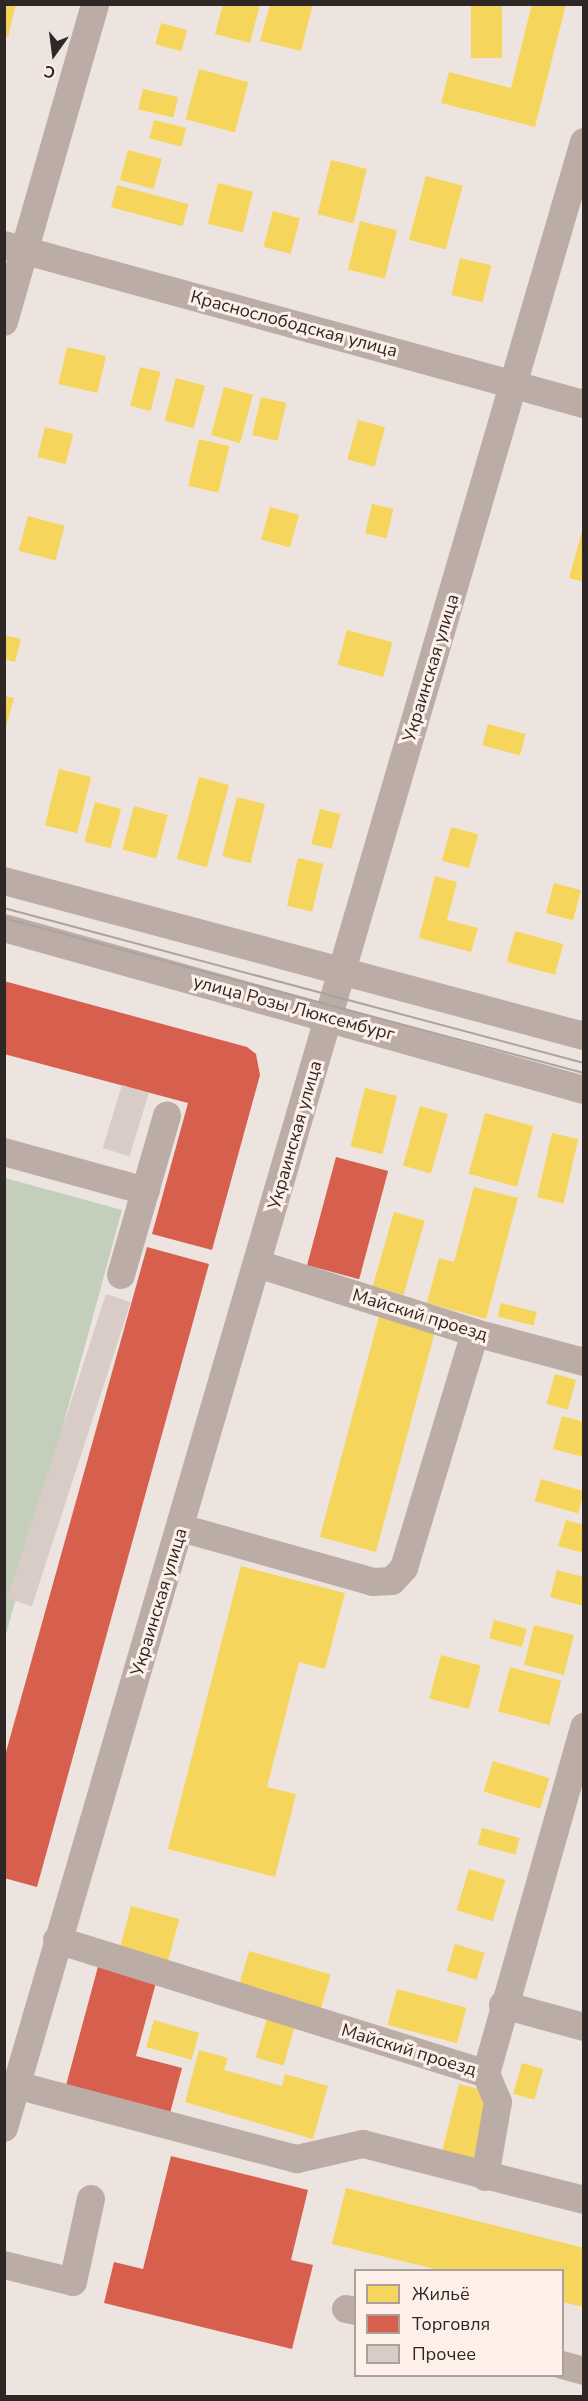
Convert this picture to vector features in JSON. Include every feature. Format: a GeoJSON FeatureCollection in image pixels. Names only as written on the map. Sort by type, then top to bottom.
{"type":"FeatureCollection","features":[{"type":"Feature","properties":{"kind":"street"},"geometry":{"type":"LineString","coordinates":[[4,322],[15,248],[95,4]]}},
{"type":"Feature","properties":{"kind":"street","name":"Украинская улица"},"geometry":{"type":"LineString","coordinates":[[4,2128],[16,2085],[16,2045],[57,1940],[181,1528],[584,142]]}},
{"type":"Feature","properties":{"kind":"street","name":"Краснослободская улица"},"geometry":{"type":"LineString","coordinates":[[15,248],[584,404]]}},
{"type":"Feature","properties":{"kind":"street"},"geometry":{"type":"LineString","coordinates":[[4,882],[584,1036]]}},
{"type":"Feature","properties":{"kind":"street","name":"улица Розы Люксембург"},"geometry":{"type":"LineString","coordinates":[[4,928],[584,1089]]}},
{"type":"Feature","properties":{"kind":"street"},"geometry":{"type":"LineString","coordinates":[[121,1275],[167,1116]]}},
{"type":"Feature","properties":{"kind":"street"},"geometry":{"type":"LineString","coordinates":[[4,1152],[146,1191]]}},
{"type":"Feature","properties":{"kind":"street","name":"Майский проезд"},"geometry":{"type":"LineString","coordinates":[[258,1264],[475,1333],[584,1362]]}},
{"type":"Feature","properties":{"kind":"street"},"geometry":{"type":"LineString","coordinates":[[181,1528],[372,1582],[392,1581],[404,1568],[475,1333]]}},
{"type":"Feature","properties":{"kind":"street","name":"Майский проезд"},"geometry":{"type":"LineString","coordinates":[[57,1940],[486,2074],[503,2005],[584,1727]]}},
{"type":"Feature","properties":{"kind":"street"},"geometry":{"type":"LineString","coordinates":[[503,2005],[584,2026]]}},
{"type":"Feature","properties":{"kind":"street"},"geometry":{"type":"LineString","coordinates":[[485,2177],[498,2102],[486,2074]]}},
{"type":"Feature","properties":{"kind":"street"},"geometry":{"type":"LineString","coordinates":[[16,2085],[297,2159],[363,2144],[485,2177],[584,2200]]}},
{"type":"Feature","properties":{"kind":"street"},"geometry":{"type":"LineString","coordinates":[[4,2265],[73,2282],[91,2199]]}},
{"type":"Feature","properties":{"kind":"street"},"geometry":{"type":"LineString","coordinates":[[564,2366],[584,2371]]}},
{"type":"Feature","properties":{"kind":"green space"},"geometry":{"type":"Polygon","coordinates":[[[4,1178],[122,1210],[5,1638],[4,1178]]]}},
{"type":"Feature","properties":{"kind":"building: Жильё"},"geometry":{"type":"Polygon","coordinates":[[[4,4],[16,4],[8,37],[4,36],[4,4]]]}},
{"type":"Feature","properties":{"kind":"building: Жильё"},"geometry":{"type":"Polygon","coordinates":[[[223,4],[260,4],[250,43],[215,34],[223,4]]]}},
{"type":"Feature","properties":{"kind":"building: Жильё"},"geometry":{"type":"Polygon","coordinates":[[[270,4],[313,4],[301,51],[260,41],[270,4]]]}},
{"type":"Feature","properties":{"kind":"building: Жильё"},"geometry":{"type":"Polygon","coordinates":[[[471,4],[502,4],[502,58],[471,58],[471,4]]]}},
{"type":"Feature","properties":{"kind":"building: Жильё"},"geometry":{"type":"Polygon","coordinates":[[[532,4],[566,4],[535,127],[441,103],[449,72],[511,88],[532,4]]]}},
{"type":"Feature","properties":{"kind":"building: Жильё"},"geometry":{"type":"Polygon","coordinates":[[[161,23],[187,30],[181,51],[155,44],[161,23]]]}},
{"type":"Feature","properties":{"kind":"building: Жильё"},"geometry":{"type":"Polygon","coordinates":[[[199,69],[248,82],[235,132],[186,119],[199,69]]]}},
{"type":"Feature","properties":{"kind":"building: Жильё"},"geometry":{"type":"Polygon","coordinates":[[[143,89],[178,97],[173,118],[138,109],[143,89]]]}},
{"type":"Feature","properties":{"kind":"building: Жильё"},"geometry":{"type":"Polygon","coordinates":[[[154,120],[186,128],[181,146],[149,138],[154,120]]]}},
{"type":"Feature","properties":{"kind":"building: Жильё"},"geometry":{"type":"Polygon","coordinates":[[[128,150],[162,159],[154,189],[120,180],[128,150]]]}},
{"type":"Feature","properties":{"kind":"building: Жильё"},"geometry":{"type":"Polygon","coordinates":[[[331,160],[367,169],[353,223],[317,214],[331,160]]]}},
{"type":"Feature","properties":{"kind":"building: Жильё"},"geometry":{"type":"Polygon","coordinates":[[[426,176],[463,186],[446,250],[409,240],[426,176]]]}},
{"type":"Feature","properties":{"kind":"building: Жильё"},"geometry":{"type":"Polygon","coordinates":[[[218,183],[253,192],[243,232],[208,224],[218,183]]]}},
{"type":"Feature","properties":{"kind":"building: Жильё"},"geometry":{"type":"Polygon","coordinates":[[[117,185],[188,204],[183,226],[111,207],[117,185]]]}},
{"type":"Feature","properties":{"kind":"building: Жильё"},"geometry":{"type":"Polygon","coordinates":[[[273,211],[300,218],[290,254],[263,247],[273,211]]]}},
{"type":"Feature","properties":{"kind":"building: Жильё"},"geometry":{"type":"Polygon","coordinates":[[[360,221],[397,230],[385,279],[348,270],[360,221]]]}},
{"type":"Feature","properties":{"kind":"building: Жильё"},"geometry":{"type":"Polygon","coordinates":[[[460,258],[491,265],[483,302],[451,295],[460,258]]]}},
{"type":"Feature","properties":{"kind":"building: Жильё"},"geometry":{"type":"Polygon","coordinates":[[[67,347],[106,356],[97,393],[58,384],[67,347]]]}},
{"type":"Feature","properties":{"kind":"building: Жильё"},"geometry":{"type":"Polygon","coordinates":[[[140,367],[160,372],[151,411],[130,406],[140,367]]]}},
{"type":"Feature","properties":{"kind":"building: Жильё"},"geometry":{"type":"Polygon","coordinates":[[[176,378],[205,386],[194,428],[165,421],[176,378]]]}},
{"type":"Feature","properties":{"kind":"building: Жильё"},"geometry":{"type":"Polygon","coordinates":[[[224,387],[253,395],[240,443],[211,435],[224,387]]]}},
{"type":"Feature","properties":{"kind":"building: Жильё"},"geometry":{"type":"Polygon","coordinates":[[[261,397],[286,403],[278,441],[252,435],[261,397]]]}},
{"type":"Feature","properties":{"kind":"building: Жильё"},"geometry":{"type":"Polygon","coordinates":[[[358,420],[385,427],[374,467],[347,460],[358,420]]]}},
{"type":"Feature","properties":{"kind":"building: Жильё"},"geometry":{"type":"Polygon","coordinates":[[[45,427],[73,434],[66,464],[38,457],[45,427]]]}},
{"type":"Feature","properties":{"kind":"building: Жильё"},"geometry":{"type":"Polygon","coordinates":[[[199,439],[229,446],[218,493],[188,486],[199,439]]]}},
{"type":"Feature","properties":{"kind":"building: Жильё"},"geometry":{"type":"Polygon","coordinates":[[[372,504],[393,509],[387,538],[365,533],[372,504]]]}},
{"type":"Feature","properties":{"kind":"building: Жильё"},"geometry":{"type":"Polygon","coordinates":[[[270,507],[299,515],[290,548],[261,540],[270,507]]]}},
{"type":"Feature","properties":{"kind":"building: Жильё"},"geometry":{"type":"Polygon","coordinates":[[[28,516],[65,526],[55,561],[19,551],[28,516]]]}},
{"type":"Feature","properties":{"kind":"building: Жильё"},"geometry":{"type":"Polygon","coordinates":[[[584,528],[584,582],[569,578],[584,528]]]}},
{"type":"Feature","properties":{"kind":"building: Жильё"},"geometry":{"type":"Polygon","coordinates":[[[347,630],[392,642],[383,677],[338,665],[347,630]]]}},
{"type":"Feature","properties":{"kind":"building: Жильё"},"geometry":{"type":"Polygon","coordinates":[[[4,635],[21,639],[15,662],[4,659],[4,635]]]}},
{"type":"Feature","properties":{"kind":"building: Жильё"},"geometry":{"type":"Polygon","coordinates":[[[4,696],[14,698],[5,731],[4,731],[4,696]]]}},
{"type":"Feature","properties":{"kind":"building: Жильё"},"geometry":{"type":"Polygon","coordinates":[[[488,724],[526,734],[520,755],[482,745],[488,724]]]}},
{"type":"Feature","properties":{"kind":"building: Жильё"},"geometry":{"type":"Polygon","coordinates":[[[59,769],[91,777],[77,833],[45,825],[59,769]]]}},
{"type":"Feature","properties":{"kind":"building: Жильё"},"geometry":{"type":"Polygon","coordinates":[[[199,777],[229,785],[207,867],[177,859],[199,777]]]}},
{"type":"Feature","properties":{"kind":"building: Жильё"},"geometry":{"type":"Polygon","coordinates":[[[237,797],[265,804],[250,863],[222,856],[237,797]]]}},
{"type":"Feature","properties":{"kind":"building: Жильё"},"geometry":{"type":"Polygon","coordinates":[[[95,802],[121,809],[110,849],[84,842],[95,802]]]}},
{"type":"Feature","properties":{"kind":"building: Жильё"},"geometry":{"type":"Polygon","coordinates":[[[134,806],[168,815],[156,859],[122,849],[134,806]]]}},
{"type":"Feature","properties":{"kind":"building: Жильё"},"geometry":{"type":"Polygon","coordinates":[[[320,809],[340,814],[332,849],[311,844],[320,809]]]}},
{"type":"Feature","properties":{"kind":"building: Жильё"},"geometry":{"type":"Polygon","coordinates":[[[451,827],[478,834],[469,868],[442,861],[451,827]]]}},
{"type":"Feature","properties":{"kind":"building: Жильё"},"geometry":{"type":"Polygon","coordinates":[[[298,858],[323,864],[312,912],[287,906],[298,858]]]}},
{"type":"Feature","properties":{"kind":"building: Жильё"},"geometry":{"type":"Polygon","coordinates":[[[435,876],[457,882],[447,920],[478,928],[471,952],[419,938],[435,876]]]}},
{"type":"Feature","properties":{"kind":"building: Жильё"},"geometry":{"type":"Polygon","coordinates":[[[554,883],[581,890],[573,920],[546,913],[554,883]]]}},
{"type":"Feature","properties":{"kind":"building: Жильё"},"geometry":{"type":"Polygon","coordinates":[[[515,931],[563,944],[555,975],[507,962],[515,931]]]}},
{"type":"Feature","properties":{"kind":"building: Жильё"},"geometry":{"type":"Polygon","coordinates":[[[365,1088],[397,1096],[383,1154],[350,1146],[365,1088]]]}},
{"type":"Feature","properties":{"kind":"building: Жильё"},"geometry":{"type":"Polygon","coordinates":[[[420,1106],[448,1114],[431,1174],[403,1166],[420,1106]]]}},
{"type":"Feature","properties":{"kind":"building: Жильё"},"geometry":{"type":"Polygon","coordinates":[[[485,1113],[533,1126],[517,1187],[469,1174],[485,1113]]]}},
{"type":"Feature","properties":{"kind":"building: Жильё"},"geometry":{"type":"Polygon","coordinates":[[[552,1133],[578,1139],[563,1203],[537,1197],[552,1133]]]}},
{"type":"Feature","properties":{"kind":"building: Жильё"},"geometry":{"type":"Polygon","coordinates":[[[474,1187],[518,1198],[486,1319],[427,1303],[439,1258],[454,1262],[474,1187]]]}},
{"type":"Feature","properties":{"kind":"building: Жильё"},"geometry":{"type":"Polygon","coordinates":[[[394,1212],[425,1221],[404,1295],[373,1286],[394,1212]]]}},
{"type":"Feature","properties":{"kind":"building: Жильё"},"geometry":{"type":"Polygon","coordinates":[[[501,1303],[537,1312],[534,1326],[498,1317],[501,1303]]]}},
{"type":"Feature","properties":{"kind":"building: Жильё"},"geometry":{"type":"Polygon","coordinates":[[[381,1309],[437,1324],[376,1552],[320,1537],[381,1309]]]}},
{"type":"Feature","properties":{"kind":"building: Жильё"},"geometry":{"type":"Polygon","coordinates":[[[555,1374],[576,1380],[568,1410],[546,1404],[555,1374]]]}},
{"type":"Feature","properties":{"kind":"building: Жильё"},"geometry":{"type":"Polygon","coordinates":[[[562,1416],[584,1422],[584,1457],[553,1449],[562,1416]]]}},
{"type":"Feature","properties":{"kind":"building: Жильё"},"geometry":{"type":"Polygon","coordinates":[[[541,1479],[584,1491],[578,1514],[535,1501],[541,1479]]]}},
{"type":"Feature","properties":{"kind":"building: Жильё"},"geometry":{"type":"Polygon","coordinates":[[[566,1520],[584,1525],[584,1553],[558,1546],[566,1520]]]}},
{"type":"Feature","properties":{"kind":"building: Жильё"},"geometry":{"type":"Polygon","coordinates":[[[241,1566],[345,1593],[325,1669],[299,1662],[267,1787],[296,1794],[275,1877],[168,1849],[241,1566]]]}},
{"type":"Feature","properties":{"kind":"building: Жильё"},"geometry":{"type":"Polygon","coordinates":[[[557,1570],[584,1577],[583,1606],[550,1597],[557,1570]]]}},
{"type":"Feature","properties":{"kind":"building: Жильё"},"geometry":{"type":"Polygon","coordinates":[[[494,1620],[527,1629],[522,1647],[489,1638],[494,1620]]]}},
{"type":"Feature","properties":{"kind":"building: Жильё"},"geometry":{"type":"Polygon","coordinates":[[[534,1625],[574,1635],[564,1675],[524,1665],[534,1625]]]}},
{"type":"Feature","properties":{"kind":"building: Жильё"},"geometry":{"type":"Polygon","coordinates":[[[441,1655],[481,1666],[469,1709],[429,1698],[441,1655]]]}},
{"type":"Feature","properties":{"kind":"building: Жильё"},"geometry":{"type":"Polygon","coordinates":[[[510,1667],[561,1681],[549,1725],[498,1711],[510,1667]]]}},
{"type":"Feature","properties":{"kind":"building: Жильё"},"geometry":{"type":"Polygon","coordinates":[[[493,1761],[549,1778],[540,1809],[484,1792],[493,1761]]]}},
{"type":"Feature","properties":{"kind":"building: Жильё"},"geometry":{"type":"Polygon","coordinates":[[[482,1828],[520,1838],[515,1855],[478,1844],[482,1828]]]}},
{"type":"Feature","properties":{"kind":"building: Жильё"},"geometry":{"type":"Polygon","coordinates":[[[469,1869],[505,1880],[493,1921],[456,1910],[469,1869]]]}},
{"type":"Feature","properties":{"kind":"building: Жильё"},"geometry":{"type":"Polygon","coordinates":[[[131,1906],[179,1919],[167,1963],[119,1950],[131,1906]]]}},
{"type":"Feature","properties":{"kind":"building: Жильё"},"geometry":{"type":"Polygon","coordinates":[[[455,1944],[485,1953],[476,1980],[447,1971],[455,1944]]]}},
{"type":"Feature","properties":{"kind":"building: Жильё"},"geometry":{"type":"Polygon","coordinates":[[[249,1951],[331,1974],[321,2008],[239,1985],[249,1951]]]}},
{"type":"Feature","properties":{"kind":"building: Жильё"},"geometry":{"type":"Polygon","coordinates":[[[397,1989],[467,2008],[457,2043],[387,2025],[397,1989]]]}},
{"type":"Feature","properties":{"kind":"building: Жильё"},"geometry":{"type":"Polygon","coordinates":[[[267,2018],[295,2026],[284,2065],[256,2057],[267,2018]]]}},
{"type":"Feature","properties":{"kind":"building: Жильё"},"geometry":{"type":"Polygon","coordinates":[[[154,2020],[199,2033],[191,2060],[146,2047],[154,2020]]]}},
{"type":"Feature","properties":{"kind":"building: Жильё"},"geometry":{"type":"Polygon","coordinates":[[[199,2050],[228,2058],[224,2070],[282,2086],[285,2074],[328,2086],[313,2139],[185,2102],[199,2050]]]}},
{"type":"Feature","properties":{"kind":"building: Жильё"},"geometry":{"type":"Polygon","coordinates":[[[522,2063],[543,2069],[534,2100],[513,2094],[522,2063]]]}},
{"type":"Feature","properties":{"kind":"building: Жильё"},"geometry":{"type":"Polygon","coordinates":[[[459,2084],[490,2092],[472,2165],[441,2157],[459,2084]]]}},
{"type":"Feature","properties":{"kind":"building: Жильё"},"geometry":{"type":"Polygon","coordinates":[[[346,2188],[584,2248],[584,2307],[564,2302],[564,2269],[435,2269],[332,2244],[346,2188]]]}},
{"type":"Feature","properties":{"kind":"building: Торговля"},"geometry":{"type":"Polygon","coordinates":[[[4,981],[247,1047],[256,1054],[260,1075],[212,1250],[152,1234],[188,1103],[4,1054],[4,981]]]}},
{"type":"Feature","properties":{"kind":"building: Торговля"},"geometry":{"type":"Polygon","coordinates":[[[336,1157],[388,1171],[359,1279],[307,1265],[336,1157]]]}},
{"type":"Feature","properties":{"kind":"building: Торговля"},"geometry":{"type":"Polygon","coordinates":[[[147,1247],[209,1264],[37,1887],[4,1878],[4,1759],[147,1247]]]}},
{"type":"Feature","properties":{"kind":"building: Торговля"},"geometry":{"type":"Polygon","coordinates":[[[99,1963],[157,1979],[136,2056],[182,2068],[169,2117],[65,2089],[99,1963]]]}},
{"type":"Feature","properties":{"kind":"building: Торговля"},"geometry":{"type":"Polygon","coordinates":[[[171,2156],[308,2190],[291,2260],[313,2265],[292,2349],[104,2303],[114,2262],[143,2269],[171,2156]]]}},
{"type":"Feature","properties":{"kind":"building: Прочее"},"geometry":{"type":"Polygon","coordinates":[[[122,1085],[149,1093],[129,1156],[103,1148],[122,1085]]]}},
{"type":"Feature","properties":{"kind":"building: Прочее"},"geometry":{"type":"Polygon","coordinates":[[[106,1294],[131,1302],[32,1606],[7,1598],[106,1294]]]}},
{"type":"Feature","properties":{"kind":"tram line"},"geometry":{"type":"LineString","coordinates":[[4,908],[584,1063]]}},
{"type":"Feature","properties":{"kind":"tram line"},"geometry":{"type":"LineString","coordinates":[[4,918],[584,1073]]}}]}
